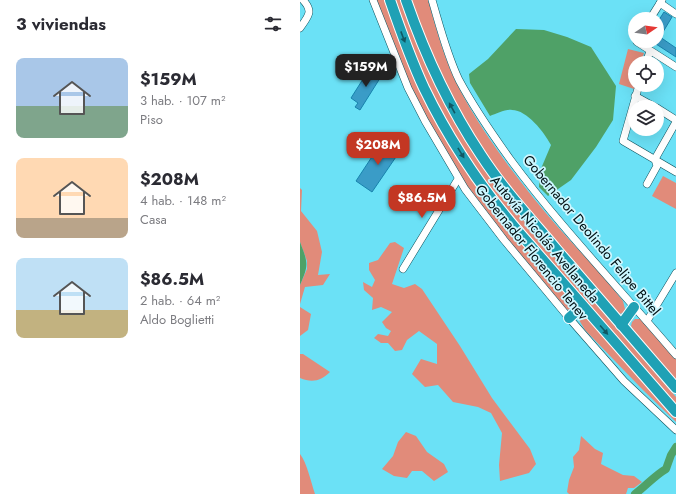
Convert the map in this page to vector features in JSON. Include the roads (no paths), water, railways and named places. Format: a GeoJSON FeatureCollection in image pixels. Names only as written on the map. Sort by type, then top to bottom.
{"type":"FeatureCollection","features":[{"type":"Feature","properties":{"kind":"highway","name":"Autovía Nicolás Avellaneda"},"geometry":{"type":"LineString","coordinates":[[390,0],[424,88],[462,156],[508,220],[676,412]]}},
{"type":"Feature","properties":{"kind":"highway","name":"Autovía Nicolás Avellaneda"},"geometry":{"type":"LineString","coordinates":[[406,0],[421,43],[437,78],[458,117],[482,156],[513,198],[676,388]]}},
{"type":"Feature","properties":{"kind":"highway"},"geometry":{"type":"LineString","coordinates":[[569,318],[582,306]]}},
{"type":"Feature","properties":{"kind":"highway"},"geometry":{"type":"LineString","coordinates":[[621,325],[634,307]]}},
{"type":"Feature","properties":{"kind":"street"},"geometry":{"type":"LineString","coordinates":[[300,28],[310,11],[309,7],[303,0]]}},
{"type":"Feature","properties":{"kind":"street","name":"Gobernador Florencio Tenev"},"geometry":{"type":"LineString","coordinates":[[373,0],[408,88],[458,179],[497,232],[569,318],[624,381],[676,430]]}},
{"type":"Feature","properties":{"kind":"street","name":"Gobernador Deolindo Felipe Bittel"},"geometry":{"type":"LineString","coordinates":[[432,0],[454,69],[481,116],[518,169],[554,215],[676,355]]}},
{"type":"Feature","properties":{"kind":"street"},"geometry":{"type":"LineString","coordinates":[[655,12],[661,2],[676,14]]}},
{"type":"Feature","properties":{"kind":"street"},"geometry":{"type":"LineString","coordinates":[[646,48],[676,67]]}},
{"type":"Feature","properties":{"kind":"street"},"geometry":{"type":"LineString","coordinates":[[648,56],[650,51]]}},
{"type":"Feature","properties":{"kind":"street"},"geometry":{"type":"LineString","coordinates":[[636,92],[623,141],[676,172]]}},
{"type":"Feature","properties":{"kind":"street"},"geometry":{"type":"LineString","coordinates":[[635,96],[642,100]]}},
{"type":"Feature","properties":{"kind":"street"},"geometry":{"type":"LineString","coordinates":[[647,184],[657,166],[655,159],[676,121],[664,113]]}},
{"type":"Feature","properties":{"kind":"street"},"geometry":{"type":"LineString","coordinates":[[403,269],[458,179]]}},
{"type":"Feature","properties":{"kind":"street"},"geometry":{"type":"LineString","coordinates":[[647,321],[676,273]]}},
{"type":"Feature","properties":{"kind":"waterway"},"geometry":{"type":"LineString","coordinates":[[635,494],[666,469],[671,455],[676,447]]}}]}
